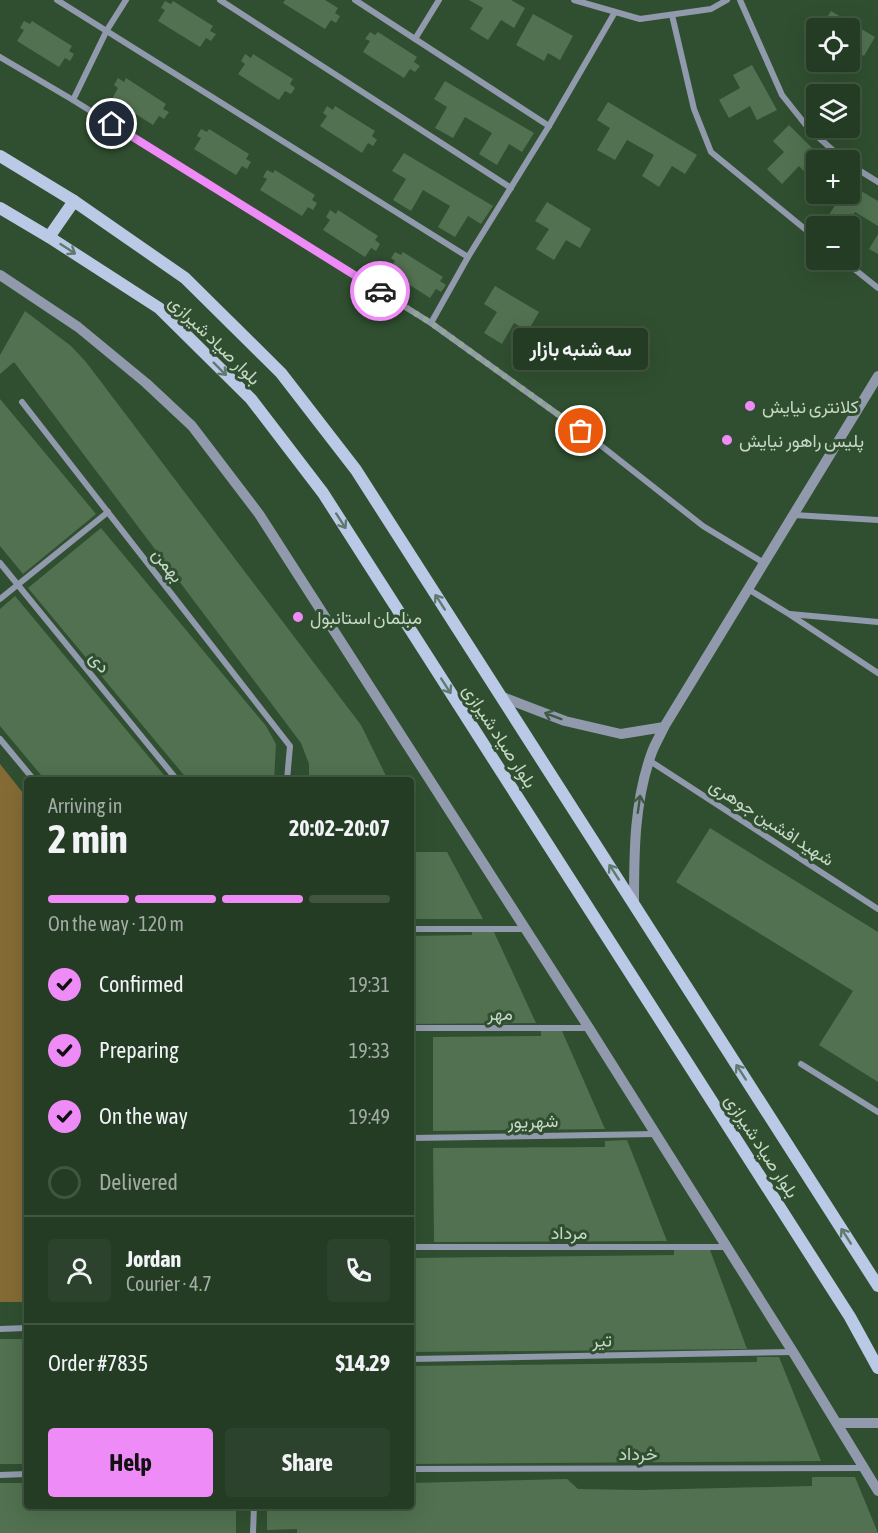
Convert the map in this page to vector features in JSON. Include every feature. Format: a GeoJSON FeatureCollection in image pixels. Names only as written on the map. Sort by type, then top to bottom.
{"type":"FeatureCollection","features":[{"type":"Feature","properties":{"kind":"main road","name":"بلوار صیاد شیرازی"},"geometry":{"type":"LineString","coordinates":[[0,156],[74,201],[185,278],[281,373],[356,470],[878,1286]]}},
{"type":"Feature","properties":{"kind":"main road"},"geometry":{"type":"LineString","coordinates":[[49,237],[74,201]]}},
{"type":"Feature","properties":{"kind":"main road","name":"بلوار صیاد شیرازی"},"geometry":{"type":"LineString","coordinates":[[0,208],[159,308],[251,399],[323,493],[850,1317],[878,1368]]}},
{"type":"Feature","properties":{"kind":"street"},"geometry":{"type":"LineString","coordinates":[[57,0],[468,257]]}},
{"type":"Feature","properties":{"kind":"street"},"geometry":{"type":"LineString","coordinates":[[73,100],[107,30],[126,0]]}},
{"type":"Feature","properties":{"kind":"street"},"geometry":{"type":"LineString","coordinates":[[220,0],[511,188]]}},
{"type":"Feature","properties":{"kind":"street"},"geometry":{"type":"LineString","coordinates":[[355,0],[549,126]]}},
{"type":"Feature","properties":{"kind":"street"},"geometry":{"type":"LineString","coordinates":[[415,39],[439,0]]}},
{"type":"Feature","properties":{"kind":"street"},"geometry":{"type":"LineString","coordinates":[[574,0],[639,19],[711,9],[727,0]]}},
{"type":"Feature","properties":{"kind":"street"},"geometry":{"type":"LineString","coordinates":[[740,0],[782,95],[809,129],[833,150]]}},
{"type":"Feature","properties":{"kind":"street"},"geometry":{"type":"LineString","coordinates":[[431,323],[615,12]]}},
{"type":"Feature","properties":{"kind":"street"},"geometry":{"type":"LineString","coordinates":[[672,15],[694,109],[711,152],[806,229]]}},
{"type":"Feature","properties":{"kind":"street"},"geometry":{"type":"LineString","coordinates":[[0,57],[431,323],[599,444],[703,526],[764,563]]}},
{"type":"Feature","properties":{"kind":"street"},"geometry":{"type":"LineString","coordinates":[[860,171],[878,182]]}},
{"type":"Feature","properties":{"kind":"street"},"geometry":{"type":"LineString","coordinates":[[856,270],[878,288]]}},
{"type":"Feature","properties":{"kind":"street"},"geometry":{"type":"LineString","coordinates":[[0,275],[78,327],[146,383],[192,426],[259,514],[589,1028],[794,1352],[878,1491]]}},
{"type":"Feature","properties":{"kind":"street"},"geometry":{"type":"LineString","coordinates":[[634,904],[634,844],[640,795],[650,761],[664,727],[878,376]]}},
{"type":"Feature","properties":{"kind":"street","name":"بهمن"},"geometry":{"type":"LineString","coordinates":[[22,402],[290,746],[288,777]]}},
{"type":"Feature","properties":{"kind":"street"},"geometry":{"type":"LineString","coordinates":[[0,599],[108,512]]}},
{"type":"Feature","properties":{"kind":"street"},"geometry":{"type":"LineString","coordinates":[[795,515],[878,520]]}},
{"type":"Feature","properties":{"kind":"street","name":"دی"},"geometry":{"type":"LineString","coordinates":[[0,563],[175,777]]}},
{"type":"Feature","properties":{"kind":"street"},"geometry":{"type":"LineString","coordinates":[[748,590],[789,614],[878,673]]}},
{"type":"Feature","properties":{"kind":"street"},"geometry":{"type":"LineString","coordinates":[[789,614],[878,622]]}},
{"type":"Feature","properties":{"kind":"street"},"geometry":{"type":"LineString","coordinates":[[500,696],[565,721],[621,734],[664,727]]}},
{"type":"Feature","properties":{"kind":"street"},"geometry":{"type":"LineString","coordinates":[[0,739],[32,777]]}},
{"type":"Feature","properties":{"kind":"street","name":"شهید افشین جوهری"},"geometry":{"type":"LineString","coordinates":[[650,761],[878,909]]}},
{"type":"Feature","properties":{"kind":"street"},"geometry":{"type":"LineString","coordinates":[[414,929],[525,929]]}},
{"type":"Feature","properties":{"kind":"street","name":"مهر"},"geometry":{"type":"LineString","coordinates":[[414,1028],[589,1028]]}},
{"type":"Feature","properties":{"kind":"street"},"geometry":{"type":"LineString","coordinates":[[801,1064],[878,1112]]}},
{"type":"Feature","properties":{"kind":"street","name":"شهریور"},"geometry":{"type":"LineString","coordinates":[[414,1138],[656,1134]]}},
{"type":"Feature","properties":{"kind":"street","name":"مرداد"},"geometry":{"type":"LineString","coordinates":[[414,1247],[726,1247]]}},
{"type":"Feature","properties":{"kind":"street"},"geometry":{"type":"LineString","coordinates":[[0,1329],[24,1328]]}},
{"type":"Feature","properties":{"kind":"street","name":"تیر"},"geometry":{"type":"LineString","coordinates":[[414,1359],[794,1352]]}},
{"type":"Feature","properties":{"kind":"street"},"geometry":{"type":"LineString","coordinates":[[837,1423],[878,1423]]}},
{"type":"Feature","properties":{"kind":"street","name":"خرداد"},"geometry":{"type":"LineString","coordinates":[[414,1469],[865,1467]]}},
{"type":"Feature","properties":{"kind":"street"},"geometry":{"type":"LineString","coordinates":[[0,1475],[24,1474]]}},
{"type":"Feature","properties":{"kind":"street"},"geometry":{"type":"LineString","coordinates":[[254,1509],[254,1533]]}},
{"type":"Feature","properties":{"kind":"shaded area"},"geometry":{"type":"Polygon","coordinates":[[[0,764],[24,794],[24,1302],[0,1302],[0,764]]]}},
{"type":"Feature","properties":{"kind":"building"},"geometry":{"type":"Polygon","coordinates":[[[285,0],[325,0],[338,8],[335,13],[340,16],[336,23],[331,20],[325,29],[283,3],[285,0]]]}},
{"type":"Feature","properties":{"kind":"building"},"geometry":{"type":"Polygon","coordinates":[[[469,0],[511,0],[525,8],[514,28],[501,20],[488,40],[470,29],[483,8],[469,0]]]}},
{"type":"Feature","properties":{"kind":"building"},"geometry":{"type":"Polygon","coordinates":[[[165,1],[171,4],[173,1],[213,26],[210,31],[216,34],[211,41],[206,38],[200,47],[158,21],[165,10],[161,8],[165,1]]]}},
{"type":"Feature","properties":{"kind":"building"},"geometry":{"type":"Polygon","coordinates":[[[831,11],[843,18],[826,18],[831,11]]]}},
{"type":"Feature","properties":{"kind":"building"},"geometry":{"type":"Polygon","coordinates":[[[533,14],[573,36],[560,60],[548,53],[544,61],[516,45],[533,14]]]}},
{"type":"Feature","properties":{"kind":"building"},"geometry":{"type":"Polygon","coordinates":[[[24,21],[30,24],[32,21],[72,46],[69,51],[74,54],[70,61],[65,58],[59,67],[17,41],[24,30],[20,28],[24,21]]]}},
{"type":"Feature","properties":{"kind":"building"},"geometry":{"type":"Polygon","coordinates":[[[860,28],[875,37],[864,56],[860,54],[860,28]]]}},
{"type":"Feature","properties":{"kind":"building"},"geometry":{"type":"Polygon","coordinates":[[[370,32],[375,35],[378,32],[417,57],[414,62],[420,66],[415,72],[410,69],[404,78],[363,52],[370,41],[365,39],[370,32]]]}},
{"type":"Feature","properties":{"kind":"building"},"geometry":{"type":"Polygon","coordinates":[[[245,54],[251,58],[253,54],[293,79],[290,84],[295,88],[291,94],[285,91],[279,100],[238,74],[245,64],[241,61],[245,54]]]}},
{"type":"Feature","properties":{"kind":"building"},"geometry":{"type":"Polygon","coordinates":[[[752,65],[777,110],[757,120],[750,106],[729,118],[719,100],[740,88],[733,75],[752,65]]]}},
{"type":"Feature","properties":{"kind":"building"},"geometry":{"type":"Polygon","coordinates":[[[118,78],[124,82],[126,78],[166,104],[163,109],[169,112],[164,119],[159,116],[153,125],[112,99],[118,88],[114,85],[118,78]]]}},
{"type":"Feature","properties":{"kind":"building"},"geometry":{"type":"Polygon","coordinates":[[[445,81],[534,133],[522,152],[509,144],[497,165],[479,154],[492,133],[465,117],[453,138],[435,128],[447,107],[434,99],[445,81]]]}},
{"type":"Feature","properties":{"kind":"building"},"geometry":{"type":"Polygon","coordinates":[[[608,102],[697,155],[685,174],[672,166],[659,187],[642,176],[654,155],[627,140],[615,160],[597,150],[610,128],[597,120],[608,102]]]}},
{"type":"Feature","properties":{"kind":"building"},"geometry":{"type":"Polygon","coordinates":[[[327,106],[333,110],[335,106],[375,131],[372,136],[377,140],[373,146],[368,143],[362,153],[320,126],[327,116],[323,113],[327,106]]]}},
{"type":"Feature","properties":{"kind":"building"},"geometry":{"type":"Polygon","coordinates":[[[789,125],[814,150],[806,150],[806,173],[799,166],[782,184],[767,169],[784,152],[773,141],[789,125]]]}},
{"type":"Feature","properties":{"kind":"building"},"geometry":{"type":"Polygon","coordinates":[[[201,129],[207,132],[209,129],[249,154],[246,159],[251,162],[247,169],[242,166],[236,175],[194,149],[201,138],[197,136],[201,129]]]}},
{"type":"Feature","properties":{"kind":"building"},"geometry":{"type":"Polygon","coordinates":[[[404,153],[493,206],[481,224],[468,216],[455,237],[438,227],[450,206],[423,190],[411,211],[393,200],[406,179],[392,171],[404,153]]]}},
{"type":"Feature","properties":{"kind":"building"},"geometry":{"type":"Polygon","coordinates":[[[267,170],[273,173],[275,170],[315,195],[312,200],[317,203],[313,210],[308,207],[302,216],[260,190],[267,179],[263,177],[267,170]]]}},
{"type":"Feature","properties":{"kind":"building"},"geometry":{"type":"Polygon","coordinates":[[[860,190],[878,201],[878,226],[855,212],[852,216],[828,216],[836,204],[860,204],[860,190]]]}},
{"type":"Feature","properties":{"kind":"building"},"geometry":{"type":"Polygon","coordinates":[[[547,202],[591,229],[580,248],[566,240],[554,260],[536,249],[549,229],[535,221],[547,202]]]}},
{"type":"Feature","properties":{"kind":"building"},"geometry":{"type":"Polygon","coordinates":[[[330,210],[336,214],[338,210],[378,236],[375,240],[380,244],[376,251],[371,248],[365,257],[323,230],[330,220],[326,217],[330,210]]]}},
{"type":"Feature","properties":{"kind":"building"},"geometry":{"type":"Polygon","coordinates":[[[878,234],[878,254],[869,249],[878,234]]]}},
{"type":"Feature","properties":{"kind":"building"},"geometry":{"type":"Polygon","coordinates":[[[395,252],[401,255],[403,252],[443,277],[440,281],[446,285],[441,292],[436,289],[430,298],[388,271],[395,261],[391,258],[395,252]]]}},
{"type":"Feature","properties":{"kind":"building"},"geometry":{"type":"Polygon","coordinates":[[[495,286],[539,312],[528,331],[514,323],[502,344],[484,333],[497,312],[484,304],[495,286]]]}},
{"type":"Feature","properties":{"kind":"building"},"geometry":{"type":"Polygon","coordinates":[[[25,311],[71,346],[86,362],[361,725],[387,777],[298,777],[298,775],[309,775],[309,764],[301,743],[14,362],[0,374],[0,355],[25,311]]]}},
{"type":"Feature","properties":{"kind":"building"},"geometry":{"type":"Polygon","coordinates":[[[0,399],[96,514],[23,574],[0,546],[0,399]]]}},
{"type":"Feature","properties":{"kind":"building"},"geometry":{"type":"Polygon","coordinates":[[[101,528],[266,726],[276,744],[274,777],[186,777],[28,588],[101,528]]]}},
{"type":"Feature","properties":{"kind":"building"},"geometry":{"type":"Polygon","coordinates":[[[15,596],[166,777],[42,777],[0,726],[0,609],[15,596]]]}},
{"type":"Feature","properties":{"kind":"building"},"geometry":{"type":"Polygon","coordinates":[[[710,828],[878,932],[878,1082],[819,1045],[853,991],[676,882],[710,828]]]}},
{"type":"Feature","properties":{"kind":"building"},"geometry":{"type":"Polygon","coordinates":[[[414,852],[447,852],[483,919],[414,919],[414,852]]]}},
{"type":"Feature","properties":{"kind":"building"},"geometry":{"type":"Polygon","coordinates":[[[472,932],[494,932],[536,1023],[414,1024],[414,936],[472,935],[472,932]]]}},
{"type":"Feature","properties":{"kind":"building"},"geometry":{"type":"Polygon","coordinates":[[[541,1031],[562,1031],[605,1129],[433,1131],[433,1037],[541,1036],[541,1031]]]}},
{"type":"Feature","properties":{"kind":"building"},"geometry":{"type":"Polygon","coordinates":[[[627,1140],[667,1241],[434,1242],[433,1148],[605,1147],[605,1141],[627,1140]]]}},
{"type":"Feature","properties":{"kind":"building"},"geometry":{"type":"Polygon","coordinates":[[[674,1250],[710,1250],[747,1349],[414,1352],[414,1258],[674,1255],[674,1250]]]}},
{"type":"Feature","properties":{"kind":"building"},"geometry":{"type":"Polygon","coordinates":[[[0,1339],[24,1339],[24,1464],[0,1464],[0,1339]]]}},
{"type":"Feature","properties":{"kind":"building"},"geometry":{"type":"Polygon","coordinates":[[[757,1357],[779,1357],[821,1461],[414,1464],[414,1366],[757,1362],[757,1357]]]}},
{"type":"Feature","properties":{"kind":"building"},"geometry":{"type":"Polygon","coordinates":[[[812,1477],[855,1477],[878,1533],[297,1533],[297,1529],[267,1530],[267,1509],[414,1509],[414,1483],[567,1479],[578,1489],[640,1490],[812,1486],[812,1477]]]}},
{"type":"Feature","properties":{"kind":"building"},"geometry":{"type":"Polygon","coordinates":[[[0,1483],[24,1483],[24,1509],[236,1509],[236,1533],[0,1533],[0,1483]]]}},
{"type":"Feature","properties":{"kind":"way so far"},"geometry":{"type":"LineString","coordinates":[[380,291],[431,323],[581,431]]}},
{"type":"Feature","properties":{"kind":"place","name":"کلانتری نیایش"},"geometry":{"type":"Point","coordinates":[750,406]}},
{"type":"Feature","properties":{"kind":"place","name":"سه شنبه بازار"},"geometry":{"type":"Point","coordinates":[581,431]}},
{"type":"Feature","properties":{"kind":"place","name":"پلیس راهور نیایش"},"geometry":{"type":"Point","coordinates":[727,440]}},
{"type":"Feature","properties":{"kind":"place","name":"مبلمان استانبول"},"geometry":{"type":"Point","coordinates":[298,617]}},
{"type":"Feature","properties":{"kind":"route"},"geometry":{"type":"LineString","coordinates":[[112,124],[380,291]]}}]}
